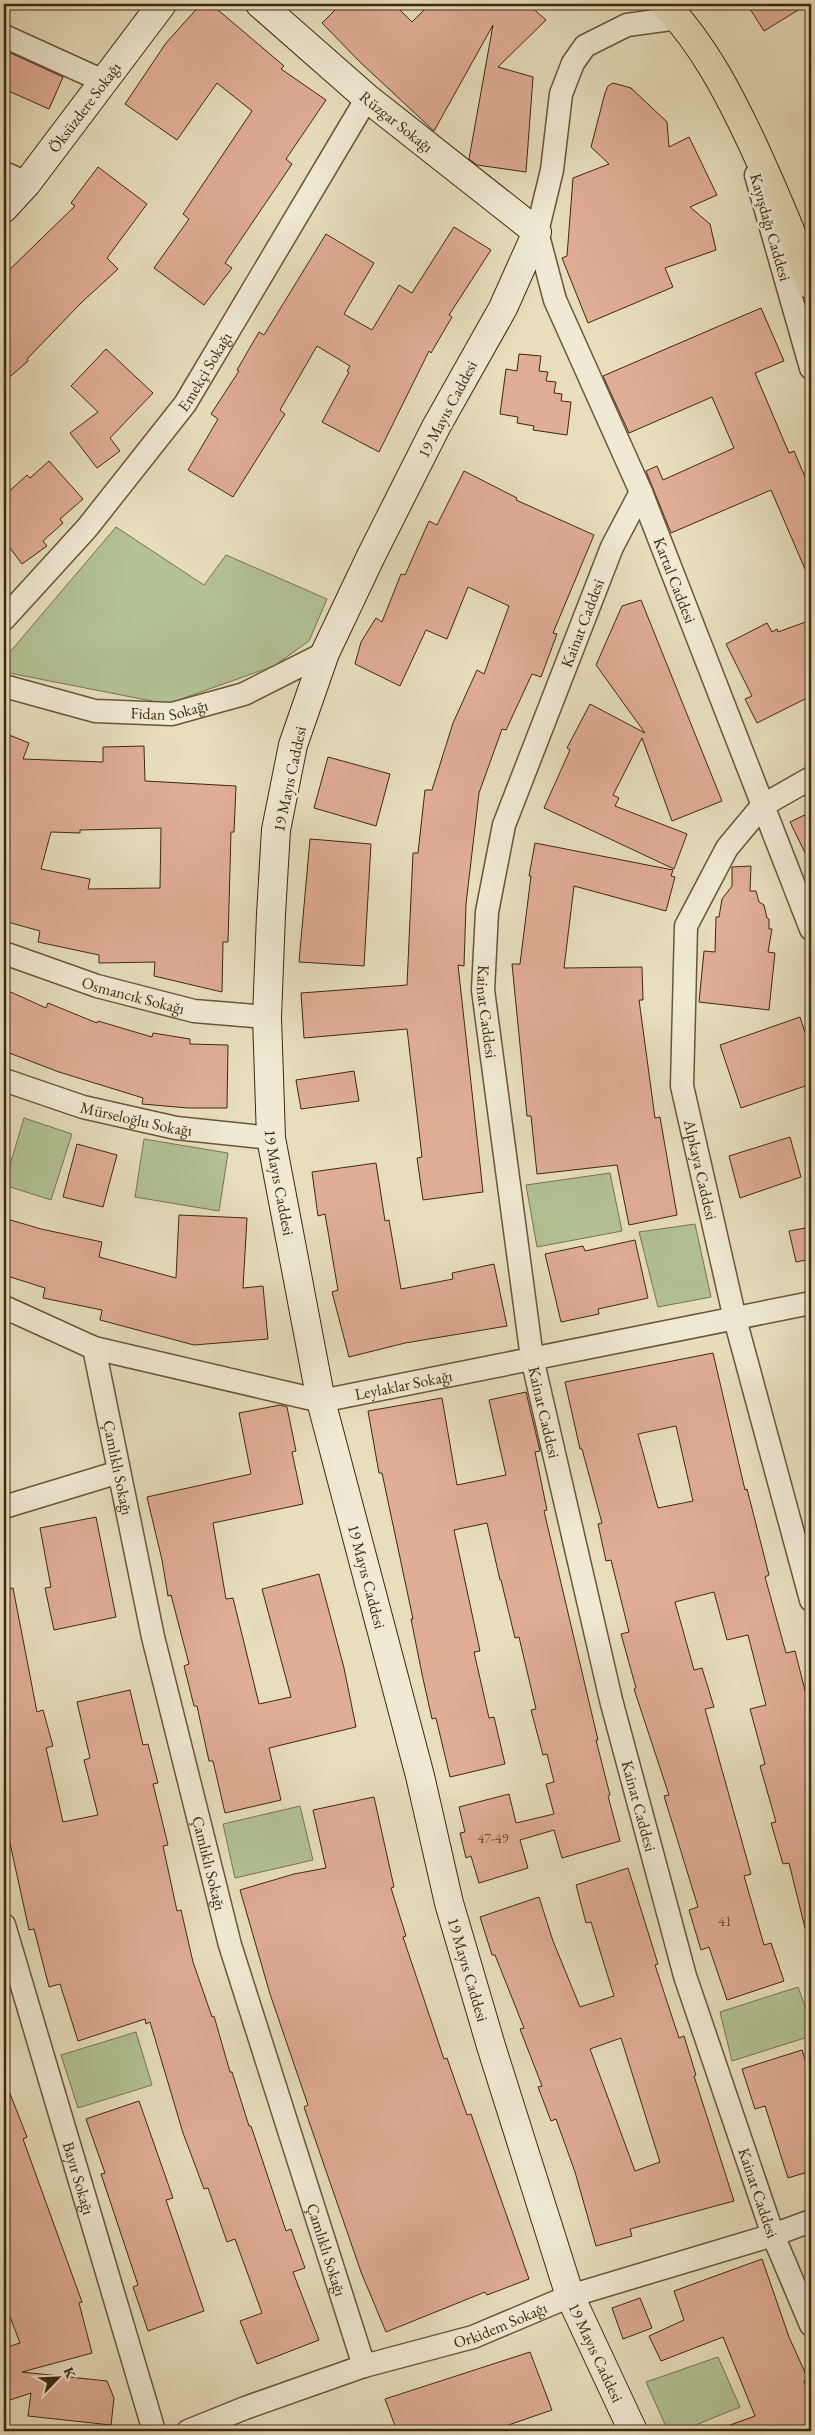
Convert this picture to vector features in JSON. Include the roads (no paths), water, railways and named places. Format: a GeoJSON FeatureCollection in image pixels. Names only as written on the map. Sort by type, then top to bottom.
{"type":"FeatureCollection","features":[{"type":"Feature","properties":{"kind":"main road","name":"Kayışdağı Caddesi"},"geometry":{"type":"LineString","coordinates":[[672,8],[713,65],[739,114],[778,199],[811,284]]}},
{"type":"Feature","properties":{"kind":"street","name":"Öksüzdere Sokağı"},"geometry":{"type":"LineString","coordinates":[[4,208],[15,178],[104,81],[162,4]]}},
{"type":"Feature","properties":{"kind":"street","name":"Rüzgar Sokağı"},"geometry":{"type":"LineString","coordinates":[[260,4],[367,98],[538,232]]}},
{"type":"Feature","properties":{"kind":"street","name":"19 Mayıs Caddesi"},"geometry":{"type":"LineString","coordinates":[[633,2431],[570,2296],[494,2055],[449,1903],[420,1776],[321,1401],[271,1138],[268,1017],[276,830],[293,745],[325,653],[371,556],[436,428],[503,308],[538,232],[552,170],[561,94],[572,63],[585,46],[627,25],[672,8]]}},
{"type":"Feature","properties":{"kind":"street"},"geometry":{"type":"LineString","coordinates":[[4,36],[104,81]]}},
{"type":"Feature","properties":{"kind":"street","name":"Emekçi Sokağı"},"geometry":{"type":"LineString","coordinates":[[4,620],[87,528],[185,404],[367,98]]}},
{"type":"Feature","properties":{"kind":"street","name":"Kayışdağı Caddesi"},"geometry":{"type":"LineString","coordinates":[[739,114],[811,368]]}},
{"type":"Feature","properties":{"kind":"street","name":"Kartal Caddesi"},"geometry":{"type":"LineString","coordinates":[[538,232],[556,300],[641,492],[811,929]]}},
{"type":"Feature","properties":{"kind":"street","name":"Kainat Caddesi"},"geometry":{"type":"LineString","coordinates":[[641,492],[612,547],[504,825],[486,912],[483,990],[532,1358],[612,1700],[683,1966],[773,2235],[811,2325]]}},
{"type":"Feature","properties":{"kind":"street","name":"Fidan Sokağı"},"geometry":{"type":"LineString","coordinates":[[4,686],[95,711],[172,714],[244,694],[325,653]]}},
{"type":"Feature","properties":{"kind":"street","name":"Alpkaya Caddesi"},"geometry":{"type":"LineString","coordinates":[[811,778],[762,806],[727,848],[686,926],[682,1086],[734,1319],[811,1600]]}},
{"type":"Feature","properties":{"kind":"street","name":"Osmancık Sokağı"},"geometry":{"type":"LineString","coordinates":[[4,953],[97,986],[194,1011],[268,1017]]}},
{"type":"Feature","properties":{"kind":"street","name":"Mürseloğlu Sokağı"},"geometry":{"type":"LineString","coordinates":[[4,1080],[83,1107],[176,1128],[271,1138]]}},
{"type":"Feature","properties":{"kind":"street","name":"Leylaklar Sokağı"},"geometry":{"type":"LineString","coordinates":[[4,1307],[94,1348],[321,1401],[811,1303]]}},
{"type":"Feature","properties":{"kind":"street","name":"Çamlıklı Sokağı"},"geometry":{"type":"LineString","coordinates":[[94,1348],[154,1637],[230,1945],[364,2366]]}},
{"type":"Feature","properties":{"kind":"street"},"geometry":{"type":"LineString","coordinates":[[4,1507],[119,1472]]}},
{"type":"Feature","properties":{"kind":"street","name":"Bayır Sokağı"},"geometry":{"type":"LineString","coordinates":[[4,1925],[13,1995],[154,2431]]}},
{"type":"Feature","properties":{"kind":"street","name":"Orkidem Sokağı"},"geometry":{"type":"LineString","coordinates":[[188,2431],[245,2408],[364,2366],[473,2337],[570,2296],[773,2235],[811,2221]]}}]}
